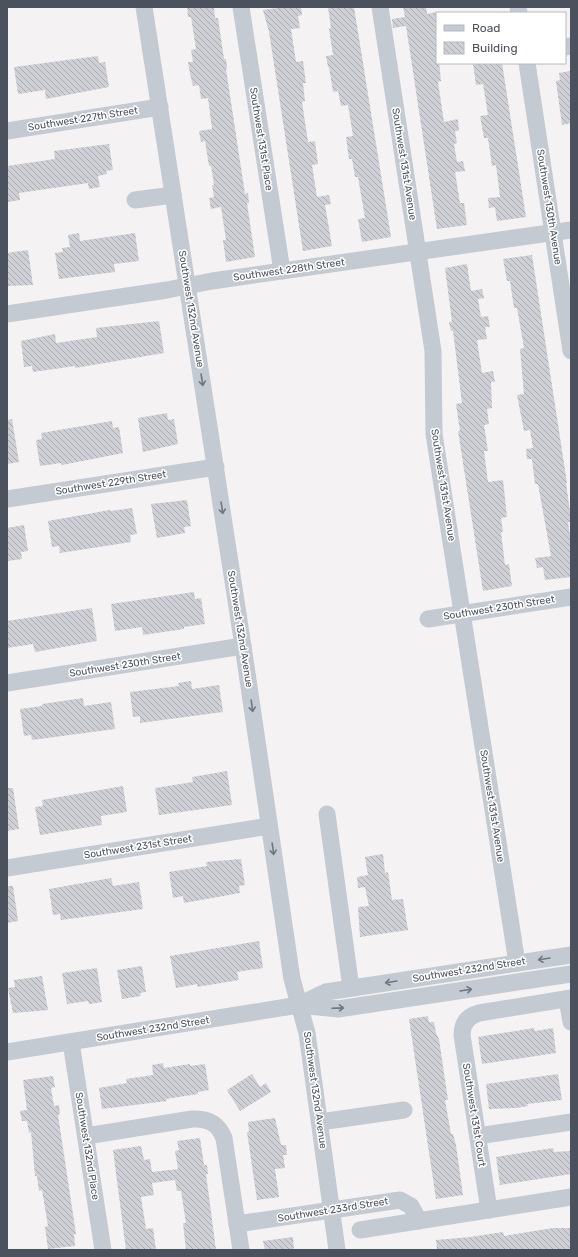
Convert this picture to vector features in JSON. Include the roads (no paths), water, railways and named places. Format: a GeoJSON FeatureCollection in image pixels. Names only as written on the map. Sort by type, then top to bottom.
{"type":"FeatureCollection","features":[{"type":"Feature","properties":{"kind":"street","name":"Southwest 132nd Avenue"},"geometry":{"type":"LineString","coordinates":[[144,7],[216,467],[292,979],[307,1033],[337,1250]]}},
{"type":"Feature","properties":{"kind":"street","name":"Southwest 131st Place"},"geometry":{"type":"LineString","coordinates":[[241,7],[282,271]]}},
{"type":"Feature","properties":{"kind":"street","name":"Southwest 131st Avenue"},"geometry":{"type":"LineString","coordinates":[[380,7],[434,362],[434,434],[517,963]]}},
{"type":"Feature","properties":{"kind":"street","name":"Southwest 130th Avenue"},"geometry":{"type":"LineString","coordinates":[[527,64],[553,232],[569,320],[571,351]]}},
{"type":"Feature","properties":{"kind":"street","name":"Southwest 227th Street"},"geometry":{"type":"LineString","coordinates":[[7,131],[160,107]]}},
{"type":"Feature","properties":{"kind":"street"},"geometry":{"type":"LineString","coordinates":[[135,200],[173,195]]}},
{"type":"Feature","properties":{"kind":"street","name":"Southwest 228th Street"},"geometry":{"type":"LineString","coordinates":[[7,314],[282,271],[571,230]]}},
{"type":"Feature","properties":{"kind":"street","name":"Southwest 229th Street"},"geometry":{"type":"LineString","coordinates":[[7,499],[216,467]]}},
{"type":"Feature","properties":{"kind":"street","name":"Southwest 230th Street"},"geometry":{"type":"LineString","coordinates":[[428,619],[571,597]]}},
{"type":"Feature","properties":{"kind":"street","name":"Southwest 230th Street"},"geometry":{"type":"LineString","coordinates":[[7,683],[243,646]]}},
{"type":"Feature","properties":{"kind":"street"},"geometry":{"type":"LineString","coordinates":[[327,814],[351,988]]}},
{"type":"Feature","properties":{"kind":"street","name":"Southwest 231st Street"},"geometry":{"type":"LineString","coordinates":[[7,868],[269,826]]}},
{"type":"Feature","properties":{"kind":"street","name":"Southwest 232nd Street"},"geometry":{"type":"LineString","coordinates":[[299,1005],[326,992],[571,955]]}},
{"type":"Feature","properties":{"kind":"street","name":"Southwest 232nd Street"},"geometry":{"type":"LineString","coordinates":[[7,1052],[299,1005],[338,1009],[571,974]]}},
{"type":"Feature","properties":{"kind":"street"},"geometry":{"type":"LineString","coordinates":[[569,999],[571,1022]]}},
{"type":"Feature","properties":{"kind":"street","name":"Southwest 131st Court"},"geometry":{"type":"LineString","coordinates":[[489,1210],[462,1028],[466,1020],[479,1013],[569,999]]}},
{"type":"Feature","properties":{"kind":"street","name":"Southwest 132nd Place"},"geometry":{"type":"LineString","coordinates":[[71,1042],[103,1250]]}},
{"type":"Feature","properties":{"kind":"street"},"geometry":{"type":"LineString","coordinates":[[320,1122],[404,1110]]}},
{"type":"Feature","properties":{"kind":"street"},"geometry":{"type":"LineString","coordinates":[[86,1136],[192,1119],[205,1119],[215,1124],[224,1138],[241,1250]]}},
{"type":"Feature","properties":{"kind":"street"},"geometry":{"type":"LineString","coordinates":[[478,1136],[571,1122]]}},
{"type":"Feature","properties":{"kind":"street"},"geometry":{"type":"LineString","coordinates":[[360,1230],[571,1197]]}},
{"type":"Feature","properties":{"kind":"street","name":"Southwest 233rd Street"},"geometry":{"type":"LineString","coordinates":[[237,1224],[400,1200],[411,1206],[419,1221]]}}]}
